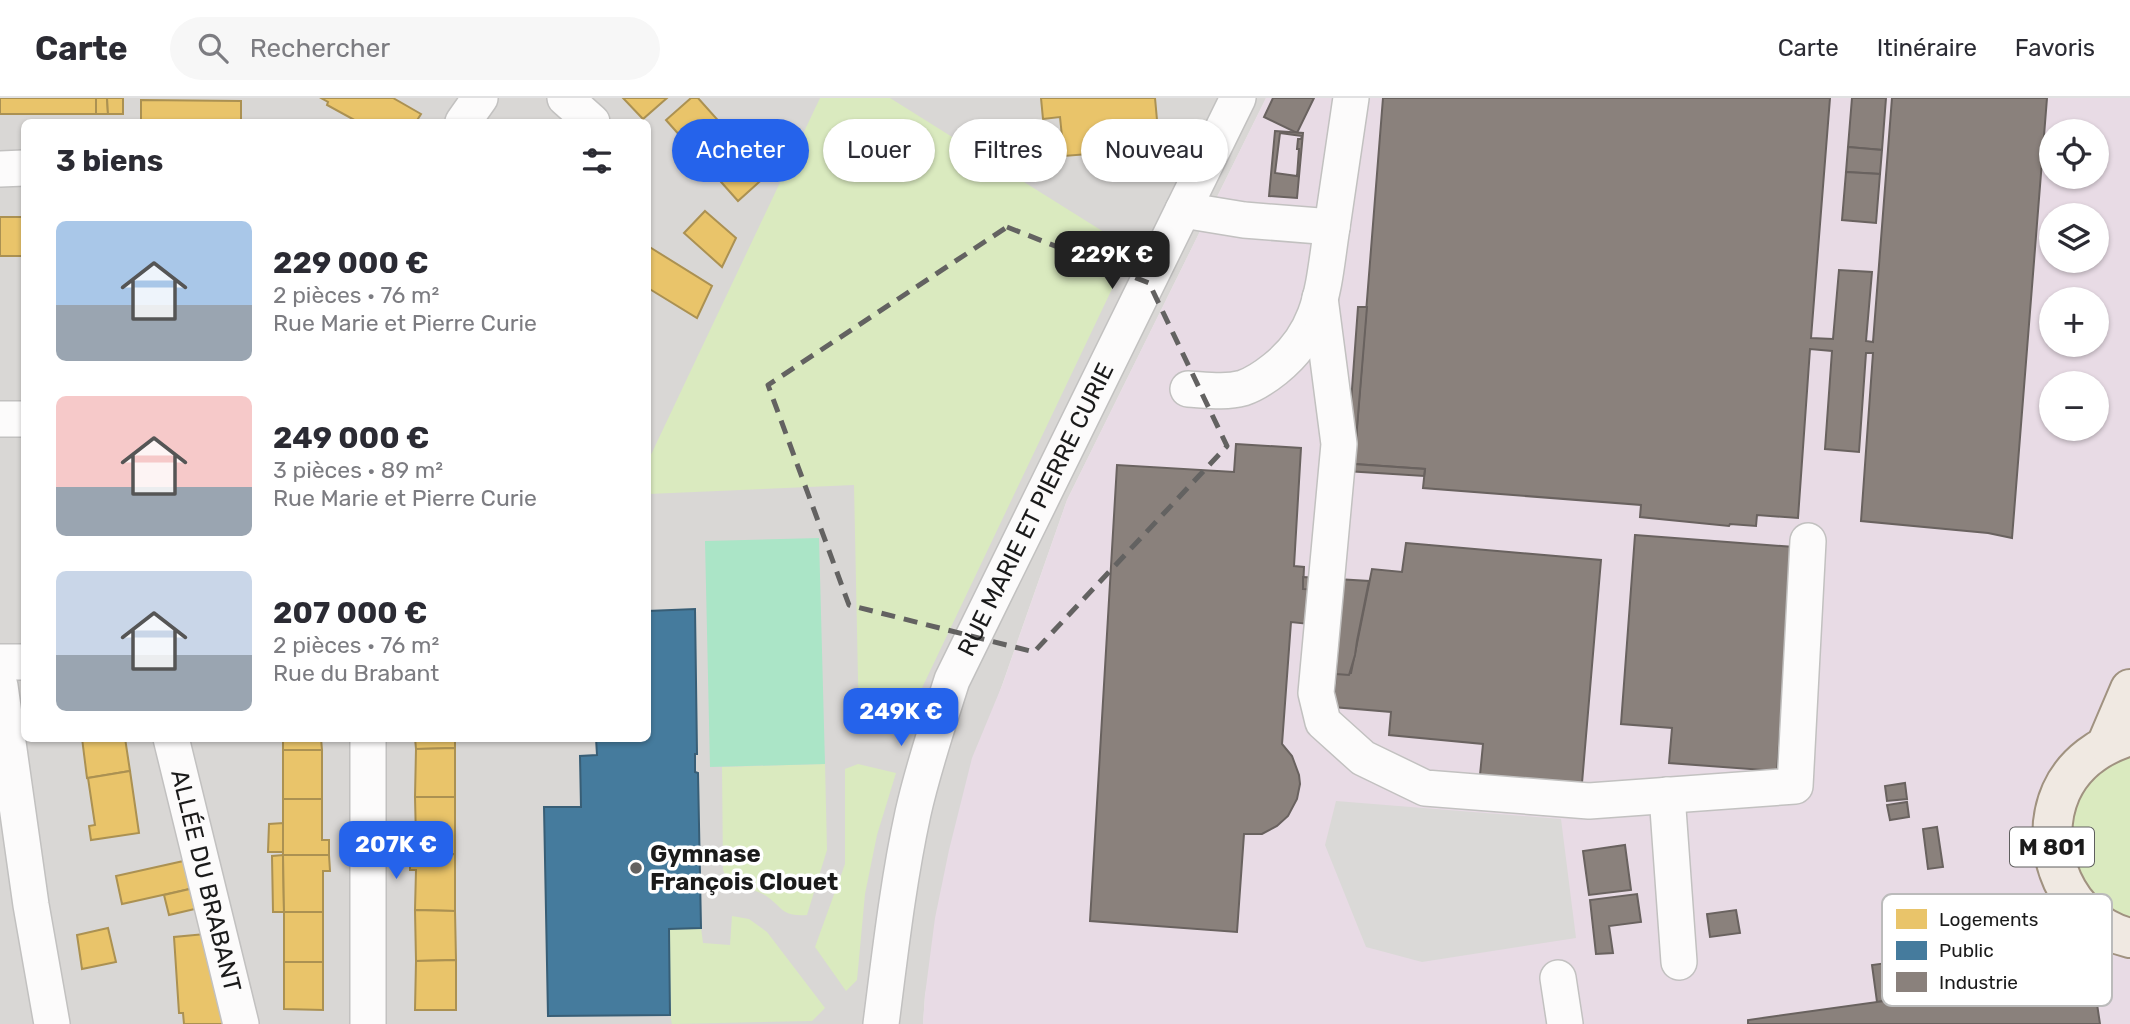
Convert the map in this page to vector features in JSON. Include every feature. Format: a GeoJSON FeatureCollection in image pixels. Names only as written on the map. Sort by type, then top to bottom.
{"type":"FeatureCollection","features":[{"type":"Feature","properties":{"kind":"main road","name":"M 801"},"geometry":{"type":"LineString","coordinates":[[2069,894],[2053,856],[2052,822],[2061,790],[2081,763],[2118,739],[2130,690]]}},
{"type":"Feature","properties":{"kind":"main road","name":"M 801"},"geometry":{"type":"LineString","coordinates":[[2112,932],[2129,940]]}},
{"type":"Feature","properties":{"kind":"street"},"geometry":{"type":"LineString","coordinates":[[465,119],[480,98]]}},
{"type":"Feature","properties":{"kind":"street"},"geometry":{"type":"LineString","coordinates":[[565,98],[589,119]]}},
{"type":"Feature","properties":{"kind":"street","name":"RUE MARIE ET PIERRE CURIE"},"geometry":{"type":"LineString","coordinates":[[881,1024],[894,921],[913,813],[952,680],[1238,98]]}},
{"type":"Feature","properties":{"kind":"street"},"geometry":{"type":"LineString","coordinates":[[1188,389],[1226,391],[1262,380],[1300,346],[1313,325],[1321,298],[1351,98]]}},
{"type":"Feature","properties":{"kind":"street"},"geometry":{"type":"LineString","coordinates":[[0,169],[21,168]]}},
{"type":"Feature","properties":{"kind":"street"},"geometry":{"type":"LineString","coordinates":[[1183,210],[1244,220],[1332,227]]}},
{"type":"Feature","properties":{"kind":"street"},"geometry":{"type":"LineString","coordinates":[[1321,298],[1339,444],[1316,693],[1323,722],[1363,758],[1425,788],[1588,800],[1796,786],[1808,541]]}},
{"type":"Feature","properties":{"kind":"street"},"geometry":{"type":"LineString","coordinates":[[0,419],[21,419]]}},
{"type":"Feature","properties":{"kind":"street"},"geometry":{"type":"LineString","coordinates":[[0,662],[21,662]]}},
{"type":"Feature","properties":{"kind":"street"},"geometry":{"type":"LineString","coordinates":[[0,686],[6,772],[51,1024]]}},
{"type":"Feature","properties":{"kind":"street","name":"ALLÉE DU BRABANT"},"geometry":{"type":"LineString","coordinates":[[172,742],[241,1024]]}},
{"type":"Feature","properties":{"kind":"street"},"geometry":{"type":"LineString","coordinates":[[368,742],[368,1024]]}},
{"type":"Feature","properties":{"kind":"street"},"geometry":{"type":"LineString","coordinates":[[1667,795],[1679,961]]}},
{"type":"Feature","properties":{"kind":"street"},"geometry":{"type":"LineString","coordinates":[[1558,978],[1564,1024]]}},
{"type":"Feature","properties":{"kind":"highlighted area"},"geometry":{"type":"Polygon","coordinates":[[[1007,227],[1149,283],[1227,446],[1034,652],[849,605],[768,385],[1007,227]]]}},
{"type":"Feature","properties":{"kind":"shaded area"},"geometry":{"type":"Polygon","coordinates":[[[0,98],[1266,98],[1228,175],[1228,119],[1081,119],[1081,182],[1224,182],[1067,500],[967,785],[925,995],[923,1024],[0,1024],[0,98]]]}},
{"type":"Feature","properties":{"kind":"shaded area"},"geometry":{"type":"Polygon","coordinates":[[[1266,98],[2130,98],[2130,1024],[923,1024],[935,918],[972,758],[1003,683],[1067,500],[1224,182],[1228,182],[1228,175],[1266,98]]]}},
{"type":"Feature","properties":{"kind":"shaded area"},"geometry":{"type":"Polygon","coordinates":[[[1336,801],[1561,819],[1576,938],[1422,962],[1366,947],[1325,845],[1336,801]]]}},
{"type":"Feature","properties":{"kind":"green space"},"geometry":{"type":"Polygon","coordinates":[[[820,98],[890,98],[924,119],[823,119],[823,182],[935,182],[935,126],[949,135],[949,182],[1024,182],[1131,249],[901,732],[859,727],[854,485],[651,494],[651,455],[780,182],[809,182],[809,121],[820,98]]]}},
{"type":"Feature","properties":{"kind":"green space"},"geometry":{"type":"Polygon","coordinates":[[[819,538],[825,764],[710,767],[705,541],[819,538]]]}},
{"type":"Feature","properties":{"kind":"green space"},"geometry":{"type":"Polygon","coordinates":[[[2130,751],[2130,921],[2112,912],[2112,894],[2090,894],[2067,856],[2075,795],[2093,770],[2130,751]]]}},
{"type":"Feature","properties":{"kind":"green space"},"geometry":{"type":"Polygon","coordinates":[[[825,764],[827,850],[807,915],[792,914],[782,910],[763,894],[736,888],[727,879],[723,870],[722,767],[825,764]]]}},
{"type":"Feature","properties":{"kind":"green space"},"geometry":{"type":"Polygon","coordinates":[[[858,764],[896,773],[877,835],[865,894],[857,980],[846,991],[815,947],[845,864],[845,769],[858,764]]]}},
{"type":"Feature","properties":{"kind":"green space"},"geometry":{"type":"Polygon","coordinates":[[[732,916],[749,919],[767,932],[825,1008],[812,1021],[672,1024],[669,929],[701,928],[703,943],[730,945],[732,916]]]}},
{"type":"Feature","properties":{"kind":"building: Logements"},"geometry":{"type":"Polygon","coordinates":[[[0,98],[96,98],[96,114],[0,114],[0,98]]]}},
{"type":"Feature","properties":{"kind":"building: Logements"},"geometry":{"type":"Polygon","coordinates":[[[96,98],[107,98],[108,114],[96,114],[96,98]]]}},
{"type":"Feature","properties":{"kind":"building: Logements"},"geometry":{"type":"Polygon","coordinates":[[[107,98],[123,98],[123,114],[108,114],[107,98]]]}},
{"type":"Feature","properties":{"kind":"building: Logements"},"geometry":{"type":"Polygon","coordinates":[[[321,98],[393,98],[421,114],[418,119],[353,119],[327,105],[328,102],[321,98]]]}},
{"type":"Feature","properties":{"kind":"building: Logements"},"geometry":{"type":"Polygon","coordinates":[[[623,98],[667,98],[643,119],[623,98]]]}},
{"type":"Feature","properties":{"kind":"building: Logements"},"geometry":{"type":"Polygon","coordinates":[[[691,98],[698,98],[717,119],[672,119],[672,127],[666,120],[691,98]]]}},
{"type":"Feature","properties":{"kind":"building: Logements"},"geometry":{"type":"Polygon","coordinates":[[[1041,98],[1155,98],[1157,119],[1081,119],[1081,155],[1067,156],[1067,119],[1043,119],[1041,98]]]}},
{"type":"Feature","properties":{"kind":"building: Logements"},"geometry":{"type":"Polygon","coordinates":[[[141,100],[241,101],[241,119],[141,119],[141,100]]]}},
{"type":"Feature","properties":{"kind":"building: Logements"},"geometry":{"type":"Polygon","coordinates":[[[721,182],[759,182],[738,201],[721,182]]]}},
{"type":"Feature","properties":{"kind":"building: Logements"},"geometry":{"type":"Polygon","coordinates":[[[705,211],[736,238],[722,267],[684,233],[705,211]]]}},
{"type":"Feature","properties":{"kind":"building: Logements"},"geometry":{"type":"Polygon","coordinates":[[[0,217],[21,217],[21,256],[0,256],[0,217]]]}},
{"type":"Feature","properties":{"kind":"building: Logements"},"geometry":{"type":"Polygon","coordinates":[[[651,248],[712,286],[697,318],[651,290],[651,248]]]}},
{"type":"Feature","properties":{"kind":"building: Logements"},"geometry":{"type":"Polygon","coordinates":[[[82,742],[126,742],[130,771],[87,778],[82,742]]]}},
{"type":"Feature","properties":{"kind":"building: Logements"},"geometry":{"type":"Polygon","coordinates":[[[283,742],[321,742],[322,750],[283,750],[283,742]]]}},
{"type":"Feature","properties":{"kind":"building: Logements"},"geometry":{"type":"Polygon","coordinates":[[[415,742],[455,742],[455,748],[416,749],[415,742]]]}},
{"type":"Feature","properties":{"kind":"building: Logements"},"geometry":{"type":"Polygon","coordinates":[[[455,748],[455,797],[415,797],[416,749],[455,748]]]}},
{"type":"Feature","properties":{"kind":"building: Logements"},"geometry":{"type":"Polygon","coordinates":[[[283,750],[322,750],[322,799],[283,799],[283,750]]]}},
{"type":"Feature","properties":{"kind":"building: Logements"},"geometry":{"type":"Polygon","coordinates":[[[130,771],[139,833],[91,840],[89,826],[95,825],[88,778],[130,771]]]}},
{"type":"Feature","properties":{"kind":"building: Logements"},"geometry":{"type":"Polygon","coordinates":[[[415,797],[455,797],[455,854],[410,855],[410,839],[416,839],[415,797]]]}},
{"type":"Feature","properties":{"kind":"building: Logements"},"geometry":{"type":"Polygon","coordinates":[[[283,799],[322,799],[322,840],[329,840],[329,855],[283,855],[283,799]]]}},
{"type":"Feature","properties":{"kind":"building: Logements"},"geometry":{"type":"Polygon","coordinates":[[[283,823],[283,852],[268,852],[269,824],[283,823]]]}},
{"type":"Feature","properties":{"kind":"building: Logements"},"geometry":{"type":"Polygon","coordinates":[[[455,854],[455,911],[415,910],[416,870],[410,870],[410,855],[455,854]]]}},
{"type":"Feature","properties":{"kind":"building: Logements"},"geometry":{"type":"Polygon","coordinates":[[[283,855],[284,912],[273,912],[272,856],[283,855]]]}},
{"type":"Feature","properties":{"kind":"building: Logements"},"geometry":{"type":"Polygon","coordinates":[[[283,855],[329,855],[330,871],[323,871],[323,912],[284,912],[283,855]]]}},
{"type":"Feature","properties":{"kind":"building: Logements"},"geometry":{"type":"Polygon","coordinates":[[[188,860],[194,888],[122,904],[116,876],[188,860]]]}},
{"type":"Feature","properties":{"kind":"building: Logements"},"geometry":{"type":"Polygon","coordinates":[[[194,888],[199,908],[169,915],[164,895],[194,888]]]}},
{"type":"Feature","properties":{"kind":"building: Logements"},"geometry":{"type":"Polygon","coordinates":[[[415,910],[455,911],[456,960],[416,961],[415,910]]]}},
{"type":"Feature","properties":{"kind":"building: Logements"},"geometry":{"type":"Polygon","coordinates":[[[284,912],[323,912],[323,962],[284,962],[284,912]]]}},
{"type":"Feature","properties":{"kind":"building: Logements"},"geometry":{"type":"Polygon","coordinates":[[[108,928],[116,962],[82,969],[77,935],[108,928]]]}},
{"type":"Feature","properties":{"kind":"building: Logements"},"geometry":{"type":"Polygon","coordinates":[[[205,934],[225,1024],[184,1024],[183,1013],[179,1013],[174,937],[205,934]]]}},
{"type":"Feature","properties":{"kind":"building: Logements"},"geometry":{"type":"Polygon","coordinates":[[[456,960],[456,1010],[415,1010],[416,961],[456,960]]]}},
{"type":"Feature","properties":{"kind":"building: Logements"},"geometry":{"type":"Polygon","coordinates":[[[284,962],[323,962],[323,1010],[284,1009],[284,962]]]}},
{"type":"Feature","properties":{"kind":"building: Public"},"geometry":{"type":"Polygon","coordinates":[[[695,609],[695,772],[698,773],[701,928],[669,929],[670,1015],[548,1016],[544,807],[581,807],[580,756],[597,755],[596,742],[651,742],[651,611],[695,609]]]}},
{"type":"Feature","properties":{"kind":"building: Industrie"},"geometry":{"type":"Polygon","coordinates":[[[1273,98],[1314,98],[1297,133],[1264,117],[1273,98]]]}},
{"type":"Feature","properties":{"kind":"building: Industrie"},"geometry":{"type":"Polygon","coordinates":[[[1383,98],[1830,98],[1811,338],[1833,339],[1839,270],[1872,272],[1866,341],[1873,342],[1892,98],[2047,98],[2045,119],[2039,119],[2040,189],[2012,538],[1988,533],[1861,521],[1873,353],[1866,353],[1859,452],[1825,449],[1832,351],[1810,349],[1798,518],[1757,515],[1756,526],[1729,526],[1640,517],[1641,505],[1423,488],[1425,469],[1354,464],[1383,98]]]}},
{"type":"Feature","properties":{"kind":"building: Industrie"},"geometry":{"type":"Polygon","coordinates":[[[1852,98],[1886,98],[1882,150],[1848,147],[1852,98]]]}},
{"type":"Feature","properties":{"kind":"building: Industrie"},"geometry":{"type":"Polygon","coordinates":[[[1275,131],[1303,133],[1297,198],[1269,196],[1275,131]],[[1280,133],[1275,173],[1297,176],[1298,139],[1302,136],[1280,133]]]}},
{"type":"Feature","properties":{"kind":"building: Industrie"},"geometry":{"type":"Polygon","coordinates":[[[1848,147],[1882,150],[1880,174],[1846,172],[1848,147]]]}},
{"type":"Feature","properties":{"kind":"building: Industrie"},"geometry":{"type":"Polygon","coordinates":[[[1846,172],[1880,174],[1876,223],[1842,220],[1846,172]]]}},
{"type":"Feature","properties":{"kind":"building: Industrie"},"geometry":{"type":"Polygon","coordinates":[[[1358,307],[1367,307],[1354,464],[1425,469],[1424,476],[1346,471],[1358,307]]]}},
{"type":"Feature","properties":{"kind":"building: Industrie"},"geometry":{"type":"Polygon","coordinates":[[[1236,444],[1301,448],[1294,566],[1304,567],[1303,589],[1311,589],[1309,624],[1291,622],[1282,744],[1292,756],[1299,775],[1297,799],[1288,816],[1277,826],[1262,834],[1244,834],[1237,932],[1090,921],[1117,465],[1234,472],[1236,444]]]}},
{"type":"Feature","properties":{"kind":"building: Industrie"},"geometry":{"type":"Polygon","coordinates":[[[1635,535],[1794,547],[1777,771],[1669,763],[1672,728],[1621,724],[1635,535]]]}},
{"type":"Feature","properties":{"kind":"building: Industrie"},"geometry":{"type":"Polygon","coordinates":[[[1406,543],[1601,560],[1582,783],[1529,779],[1529,782],[1480,775],[1483,744],[1389,735],[1391,712],[1333,707],[1336,674],[1351,673],[1372,569],[1402,572],[1406,543]]]}},
{"type":"Feature","properties":{"kind":"building: Industrie"},"geometry":{"type":"Polygon","coordinates":[[[1303,577],[1369,581],[1349,675],[1336,674],[1342,590],[1303,589],[1303,577]]]}},
{"type":"Feature","properties":{"kind":"building: Industrie"},"geometry":{"type":"Polygon","coordinates":[[[1905,783],[1907,799],[1887,801],[1885,786],[1905,783]]]}},
{"type":"Feature","properties":{"kind":"building: Industrie"},"geometry":{"type":"Polygon","coordinates":[[[1907,802],[1909,817],[1890,820],[1887,805],[1907,802]]]}},
{"type":"Feature","properties":{"kind":"building: Industrie"},"geometry":{"type":"Polygon","coordinates":[[[1937,827],[1943,867],[1928,869],[1923,829],[1937,827]]]}},
{"type":"Feature","properties":{"kind":"building: Industrie"},"geometry":{"type":"Polygon","coordinates":[[[1625,845],[1631,890],[1589,895],[1583,851],[1625,845]]]}},
{"type":"Feature","properties":{"kind":"building: Industrie"},"geometry":{"type":"Polygon","coordinates":[[[1637,894],[1641,922],[1609,926],[1613,953],[1596,954],[1590,900],[1637,894]]]}},
{"type":"Feature","properties":{"kind":"building: Industrie"},"geometry":{"type":"Polygon","coordinates":[[[1736,910],[1740,933],[1710,937],[1707,914],[1736,910]]]}},
{"type":"Feature","properties":{"kind":"building: Industrie"},"geometry":{"type":"Polygon","coordinates":[[[1882,964],[1882,1001],[1877,1002],[1872,965],[1882,964]]]}},
{"type":"Feature","properties":{"kind":"building: Industrie"},"geometry":{"type":"Polygon","coordinates":[[[1882,1001],[1882,1006],[2097,1006],[2100,1024],[1748,1024],[1748,1020],[1882,1001]]]}},
{"type":"Feature","properties":{"kind":"place","name":"Gymnase François Clouet"},"geometry":{"type":"Point","coordinates":[636,868]}}]}
